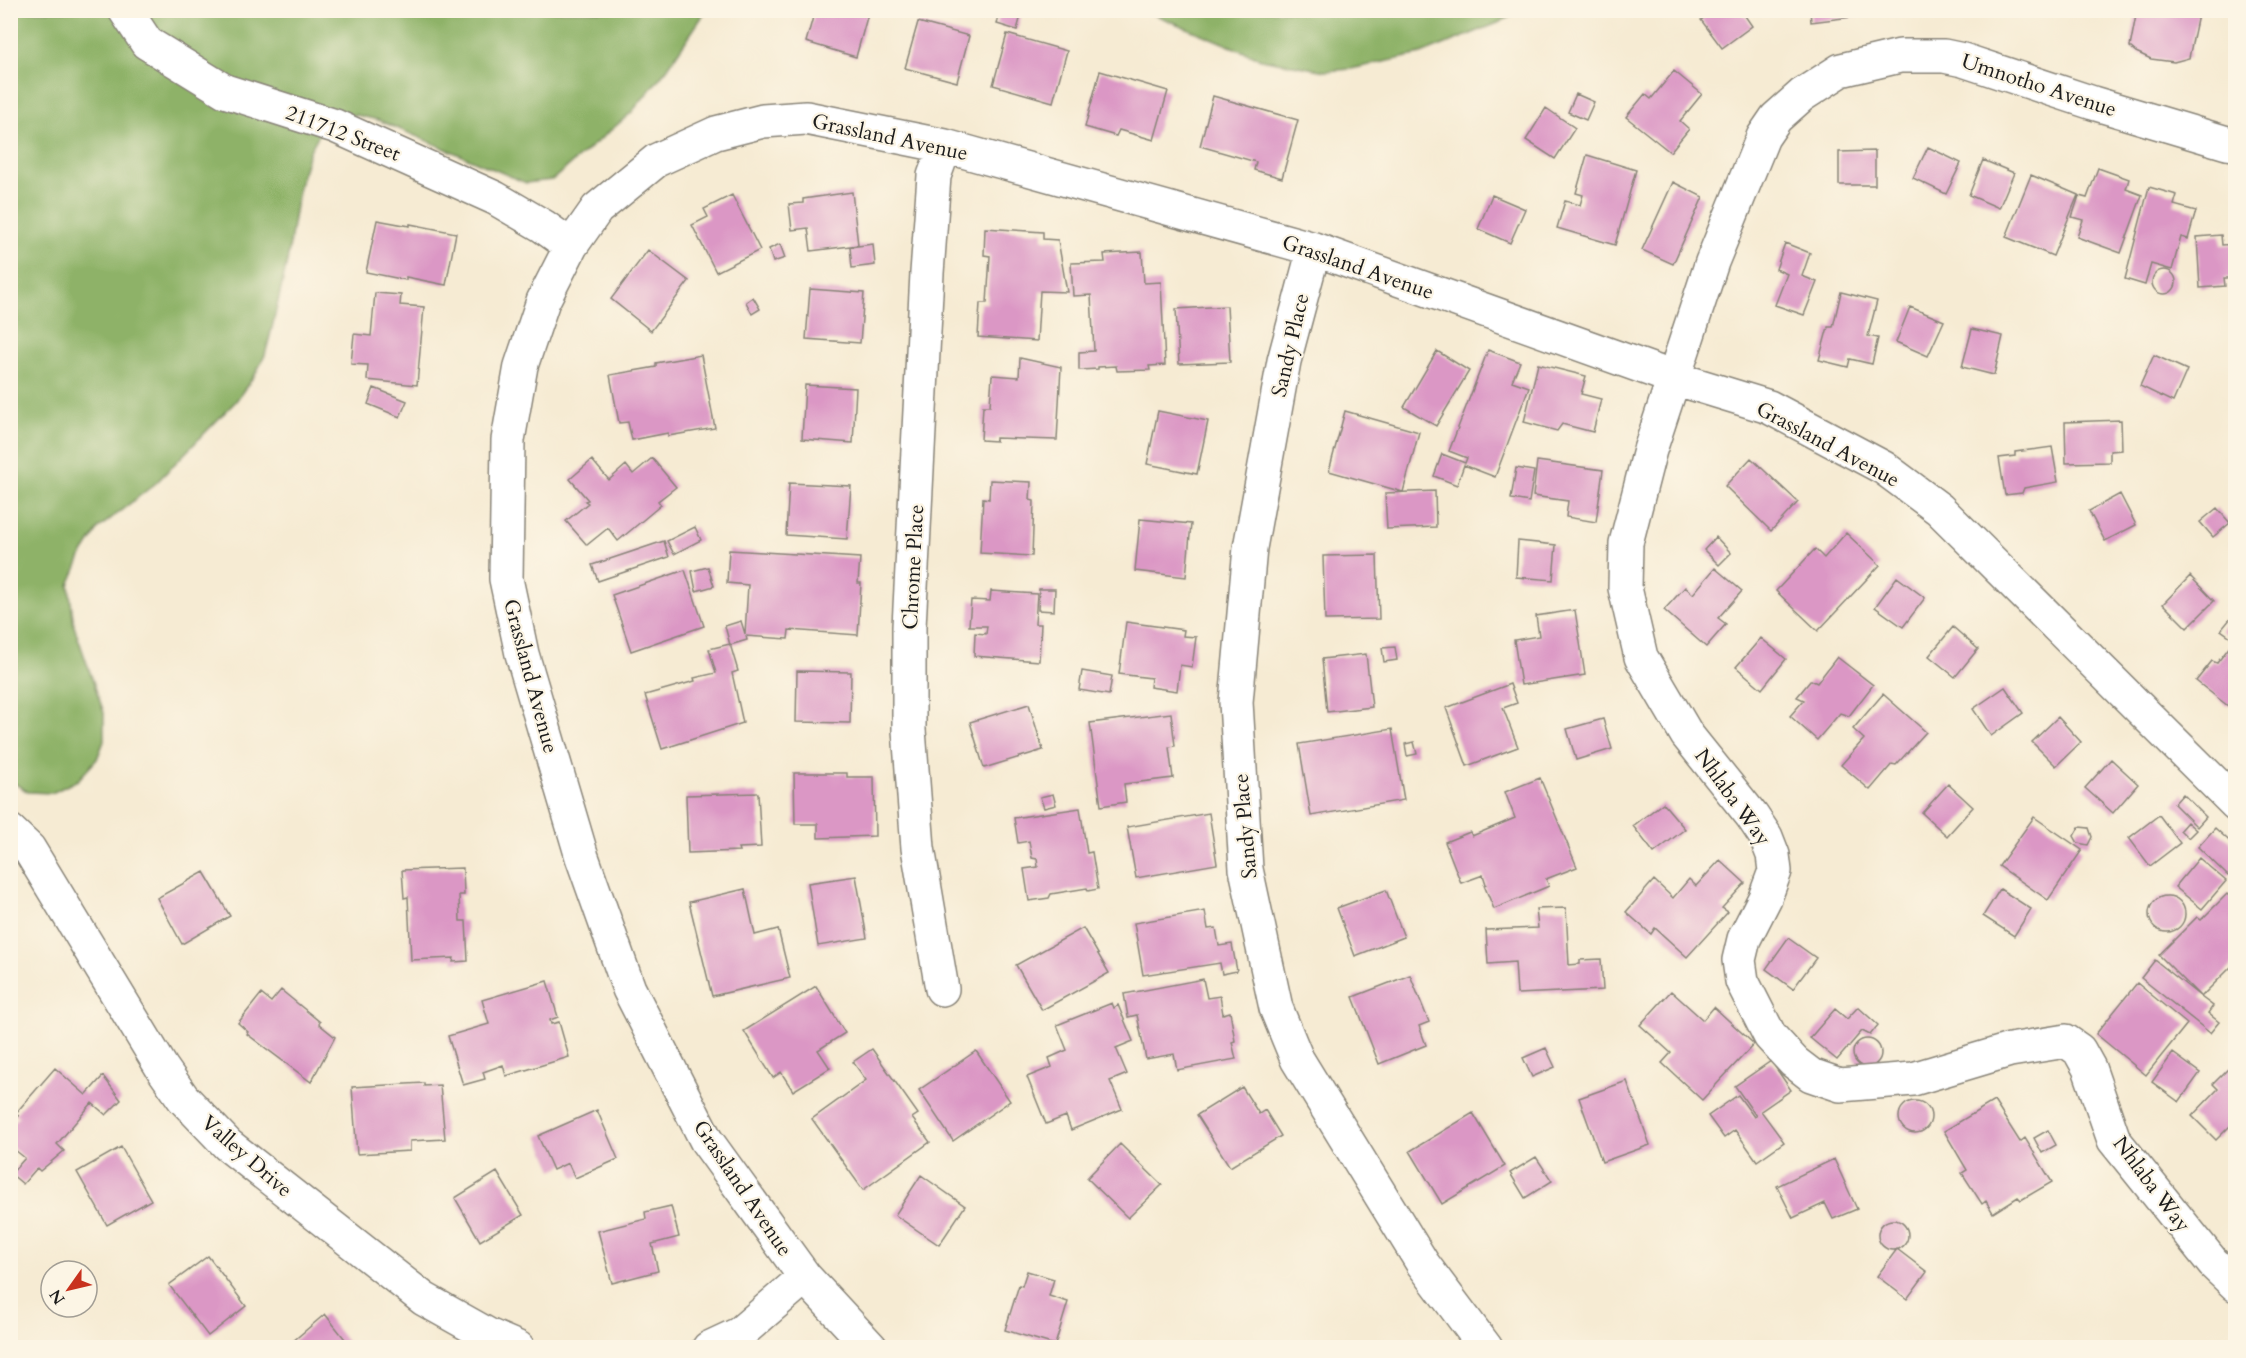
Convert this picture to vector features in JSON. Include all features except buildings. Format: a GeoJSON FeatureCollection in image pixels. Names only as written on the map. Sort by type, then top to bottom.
{"type":"FeatureCollection","features":[{"type":"Feature","properties":{"kind":"street","name":"211712 Street"},"geometry":{"type":"LineString","coordinates":[[125,10],[147,43],[225,91],[336,126],[495,198],[543,226],[571,246]]}},
{"type":"Feature","properties":{"kind":"street","name":"Umnotho Avenue"},"geometry":{"type":"LineString","coordinates":[[1674,378],[1712,261],[1763,137],[1776,118],[1802,95],[1841,70],[1900,56],[1944,56],[1963,60],[2093,103],[2235,144]]}},
{"type":"Feature","properties":{"kind":"street","name":"Grassland Avenue"},"geometry":{"type":"LineString","coordinates":[[871,1347],[805,1277],[706,1140],[629,989],[582,857],[522,654],[506,579],[508,440],[521,366],[543,301],[571,246],[597,209],[657,160],[716,133],[763,122],[806,118],[945,146],[1314,249],[1674,378],[1769,407],[1884,468],[1939,509],[2235,804]]}},
{"type":"Feature","properties":{"kind":"street","name":"Chrome Place"},"geometry":{"type":"LineString","coordinates":[[942,989],[918,848],[909,730],[909,627],[934,176],[945,146]]}},
{"type":"Feature","properties":{"kind":"street","name":"Sandy Place"},"geometry":{"type":"LineString","coordinates":[[1314,249],[1284,361],[1250,548],[1236,702],[1246,869],[1276,1008],[1297,1059],[1417,1254],[1486,1347]]}},
{"type":"Feature","properties":{"kind":"street","name":"Nhlaba Way"},"geometry":{"type":"LineString","coordinates":[[1674,378],[1650,450],[1626,543],[1625,588],[1641,657],[1688,735],[1752,816],[1766,837],[1773,855],[1775,871],[1765,898],[1744,939],[1738,960],[1742,981],[1770,1036],[1794,1062],[1811,1075],[1840,1085],[1913,1079],[2010,1050],[2054,1041],[2066,1041],[2072,1044],[2079,1050],[2089,1068],[2114,1140],[2213,1263],[2235,1285]]}},
{"type":"Feature","properties":{"kind":"street","name":"Valley Drive"},"geometry":{"type":"LineString","coordinates":[[10,831],[29,849],[162,1068],[183,1098],[228,1145],[424,1299],[488,1335],[518,1347]]}},
{"type":"Feature","properties":{"kind":"street"},"geometry":{"type":"LineString","coordinates":[[710,1347],[739,1334],[805,1277]]}},
{"type":"Feature","properties":{"kind":"green space"},"geometry":{"type":"Polygon","coordinates":[[[1520,10],[1498,23],[1421,54],[1351,69],[1325,71],[1261,59],[1146,11],[1520,10]]]}},
{"type":"Feature","properties":{"kind":"green space"},"geometry":{"type":"Polygon","coordinates":[[[10,11],[706,11],[667,69],[631,113],[552,180],[526,183],[378,120],[356,115],[341,117],[321,131],[309,152],[299,187],[287,262],[272,328],[265,355],[256,373],[236,401],[156,483],[99,528],[82,555],[69,585],[74,626],[104,713],[104,741],[97,759],[78,780],[52,793],[28,792],[11,781],[10,11]]]}}]}
